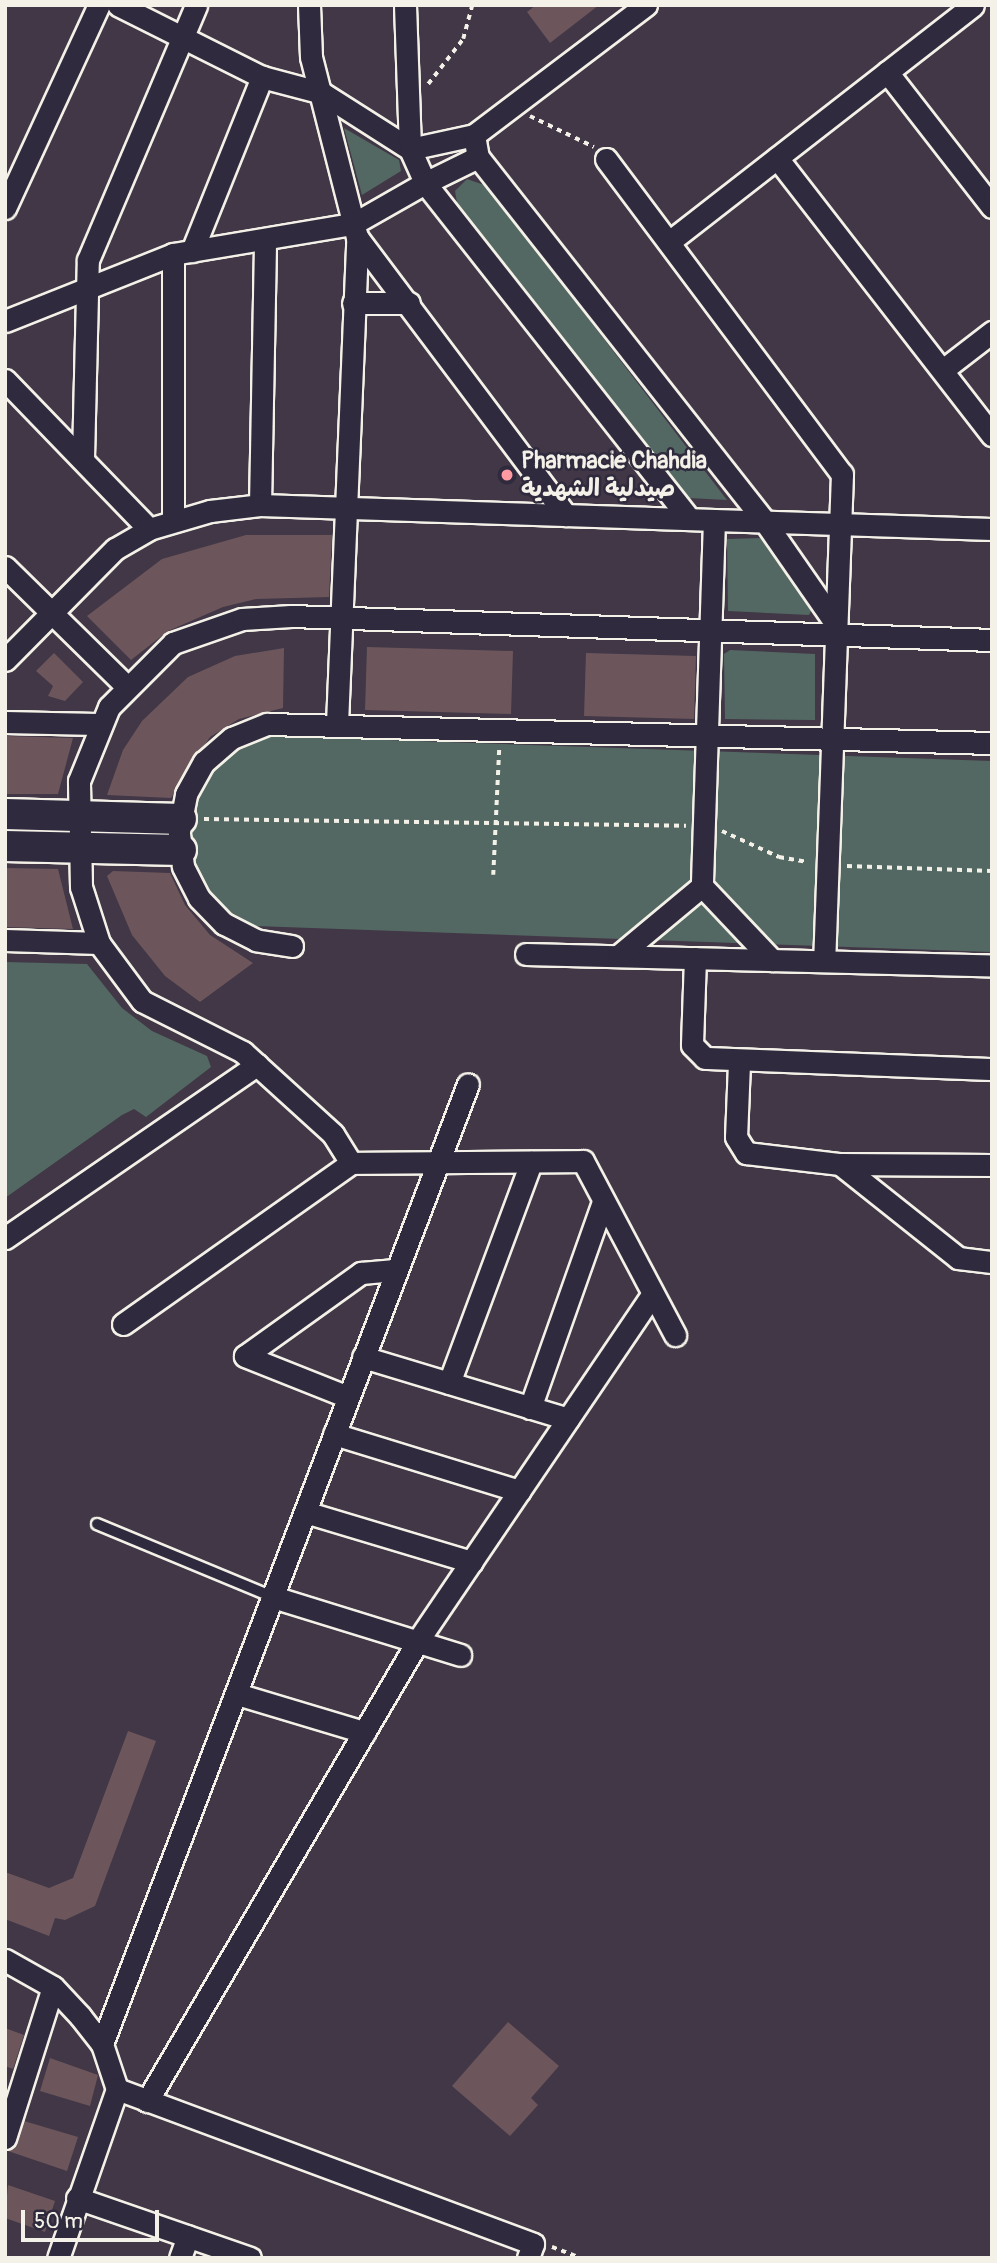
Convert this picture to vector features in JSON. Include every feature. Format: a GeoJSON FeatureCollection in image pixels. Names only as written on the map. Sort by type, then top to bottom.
{"type":"FeatureCollection","features":[{"type":"Feature","properties":{"kind":"street"},"geometry":{"type":"LineString","coordinates":[[5,208],[99,5]]}},
{"type":"Feature","properties":{"kind":"street"},"geometry":{"type":"LineString","coordinates":[[118,5],[262,77],[322,93],[410,149],[474,135],[646,5]]}},
{"type":"Feature","properties":{"kind":"street"},"geometry":{"type":"LineString","coordinates":[[83,458],[85,285],[88,260],[196,5]]}},
{"type":"Feature","properties":{"kind":"street"},"geometry":{"type":"LineString","coordinates":[[309,5],[311,57],[355,231],[337,724]]}},
{"type":"Feature","properties":{"kind":"street"},"geometry":{"type":"LineString","coordinates":[[405,5],[410,149],[425,183],[689,519]]}},
{"type":"Feature","properties":{"kind":"street"},"geometry":{"type":"LineString","coordinates":[[670,242],[973,5]]}},
{"type":"Feature","properties":{"kind":"street"},"geometry":{"type":"LineString","coordinates":[[887,72],[992,207]]}},
{"type":"Feature","properties":{"kind":"street"},"geometry":{"type":"LineString","coordinates":[[173,520],[183,253],[262,77]]}},
{"type":"Feature","properties":{"kind":"street"},"geometry":{"type":"LineString","coordinates":[[474,135],[478,157],[765,522],[836,630]]}},
{"type":"Feature","properties":{"kind":"street"},"geometry":{"type":"LineString","coordinates":[[5,321],[85,285],[183,253],[355,231],[425,183],[478,157]]}},
{"type":"Feature","properties":{"kind":"street"},"geometry":{"type":"LineString","coordinates":[[777,158],[944,369],[992,435]]}},
{"type":"Feature","properties":{"kind":"street"},"geometry":{"type":"LineString","coordinates":[[606,159],[838,461],[839,524],[824,961]]}},
{"type":"Feature","properties":{"kind":"street"},"geometry":{"type":"LineString","coordinates":[[355,231],[566,515]]}},
{"type":"Feature","properties":{"kind":"street"},"geometry":{"type":"LineString","coordinates":[[260,505],[265,242]]}},
{"type":"Feature","properties":{"kind":"street"},"geometry":{"type":"LineString","coordinates":[[353,303],[408,303]]}},
{"type":"Feature","properties":{"kind":"street"},"geometry":{"type":"LineString","coordinates":[[944,369],[992,332]]}},
{"type":"Feature","properties":{"kind":"street"},"geometry":{"type":"LineString","coordinates":[[5,380],[149,529]]}},
{"type":"Feature","properties":{"kind":"street"},"geometry":{"type":"LineString","coordinates":[[5,660],[115,549],[149,529],[173,520],[260,505],[992,529]]}},
{"type":"Feature","properties":{"kind":"street"},"geometry":{"type":"LineString","coordinates":[[714,520],[702,886],[772,960]]}},
{"type":"Feature","properties":{"kind":"street"},"geometry":{"type":"LineString","coordinates":[[5,567],[127,687]]}},
{"type":"Feature","properties":{"kind":"street"},"geometry":{"type":"LineString","coordinates":[[351,1163],[333,1133],[257,1065],[224,1041],[184,1028],[142,1001],[99,943],[76,848],[75,816],[97,724],[127,687],[173,643],[204,629],[242,619],[341,617],[710,631],[836,630],[992,640]]}},
{"type":"Feature","properties":{"kind":"street"},"geometry":{"type":"LineString","coordinates":[[5,722],[97,724]]}},
{"type":"Feature","properties":{"kind":"street"},"geometry":{"type":"LineString","coordinates":[[292,946],[256,940],[224,924],[199,898],[181,850],[181,818],[186,794],[204,762],[232,738],[267,724],[992,743]]}},
{"type":"Feature","properties":{"kind":"street"},"geometry":{"type":"LineString","coordinates":[[5,814],[181,818]]}},
{"type":"Feature","properties":{"kind":"street"},"geometry":{"type":"LineString","coordinates":[[5,846],[181,850]]}},
{"type":"Feature","properties":{"kind":"street"},"geometry":{"type":"LineString","coordinates":[[618,956],[702,886]]}},
{"type":"Feature","properties":{"kind":"street"},"geometry":{"type":"LineString","coordinates":[[5,940],[99,943]]}},
{"type":"Feature","properties":{"kind":"street"},"geometry":{"type":"LineString","coordinates":[[526,954],[992,965]]}},
{"type":"Feature","properties":{"kind":"street"},"geometry":{"type":"LineString","coordinates":[[695,958],[695,1051],[739,1063],[992,1069]]}},
{"type":"Feature","properties":{"kind":"street"},"geometry":{"type":"LineString","coordinates":[[739,1063],[736,1137],[742,1150],[840,1164],[992,1165]]}},
{"type":"Feature","properties":{"kind":"street"},"geometry":{"type":"LineString","coordinates":[[5,1238],[257,1065]]}},
{"type":"Feature","properties":{"kind":"street"},"geometry":{"type":"LineString","coordinates":[[102,2044],[237,1693],[435,1163],[468,1084]]}},
{"type":"Feature","properties":{"kind":"street"},"geometry":{"type":"LineString","coordinates":[[123,1324],[351,1163],[583,1161],[650,1297],[675,1335]]}},
{"type":"Feature","properties":{"kind":"street"},"geometry":{"type":"LineString","coordinates":[[449,1383],[531,1162]]}},
{"type":"Feature","properties":{"kind":"street"},"geometry":{"type":"LineString","coordinates":[[840,1164],[958,1258],[992,1262]]}},
{"type":"Feature","properties":{"kind":"street"},"geometry":{"type":"LineString","coordinates":[[530,1408],[603,1202]]}},
{"type":"Feature","properties":{"kind":"street"},"geometry":{"type":"LineString","coordinates":[[348,1397],[245,1356],[361,1273],[395,1270]]}},
{"type":"Feature","properties":{"kind":"street"},"geometry":{"type":"LineString","coordinates":[[147,2101],[419,1639],[650,1297]]}},
{"type":"Feature","properties":{"kind":"street"},"geometry":{"type":"LineString","coordinates":[[363,1357],[568,1419]]}},
{"type":"Feature","properties":{"kind":"street"},"geometry":{"type":"LineString","coordinates":[[334,1434],[519,1491]]}},
{"type":"Feature","properties":{"kind":"street"},"geometry":{"type":"LineString","coordinates":[[305,1512],[472,1562]]}},
{"type":"Feature","properties":{"kind":"street"},"geometry":{"type":"LineString","coordinates":[[273,1597],[419,1639],[460,1655]]}},
{"type":"Feature","properties":{"kind":"street"},"geometry":{"type":"LineString","coordinates":[[237,1693],[365,1732]]}},
{"type":"Feature","properties":{"kind":"street"},"geometry":{"type":"LineString","coordinates":[[5,1960],[53,1987],[102,2044],[117,2088],[58,2258]]}},
{"type":"Feature","properties":{"kind":"street"},"geometry":{"type":"LineString","coordinates":[[5,2138],[53,1987]]}},
{"type":"Feature","properties":{"kind":"street"},"geometry":{"type":"LineString","coordinates":[[117,2088],[531,2251]]}},
{"type":"Feature","properties":{"kind":"street"},"geometry":{"type":"LineString","coordinates":[[78,2198],[250,2258]]}},
{"type":"Feature","properties":{"kind":"street"},"geometry":{"type":"LineString","coordinates":[[180,2258],[188,2236]]}},
{"type":"Feature","properties":{"kind":"lane"},"geometry":{"type":"LineString","coordinates":[[97,1524],[273,1597]]}},
{"type":"Feature","properties":{"kind":"path"},"geometry":{"type":"LineString","coordinates":[[408,101],[463,40],[472,5]]}},
{"type":"Feature","properties":{"kind":"path"},"geometry":{"type":"LineString","coordinates":[[516,104],[533,119],[586,139],[606,159]]}},
{"type":"Feature","properties":{"kind":"path"},"geometry":{"type":"LineString","coordinates":[[493,875],[500,729]]}},
{"type":"Feature","properties":{"kind":"path"},"geometry":{"type":"LineString","coordinates":[[181,818],[704,826],[779,857],[829,866],[992,871]]}},
{"type":"Feature","properties":{"kind":"path"},"geometry":{"type":"LineString","coordinates":[[531,2251],[580,2258]]}},
{"type":"Feature","properties":{"kind":"green space"},"geometry":{"type":"Polygon","coordinates":[[[344,128],[399,160],[401,171],[362,195],[344,128]]]}},
{"type":"Feature","properties":{"kind":"green space"},"geometry":{"type":"Polygon","coordinates":[[[467,179],[487,186],[727,500],[688,498],[458,208],[455,191],[467,179]]]}},
{"type":"Feature","properties":{"kind":"green space"},"geometry":{"type":"Polygon","coordinates":[[[762,538],[813,607],[809,615],[728,611],[727,539],[762,538]]]}},
{"type":"Feature","properties":{"kind":"green space"},"geometry":{"type":"Polygon","coordinates":[[[730,650],[815,654],[815,720],[725,719],[724,654],[730,650]]]}},
{"type":"Feature","properties":{"kind":"green space"},"geometry":{"type":"Polygon","coordinates":[[[273,736],[992,761],[992,952],[255,926],[227,910],[205,887],[192,858],[189,826],[197,794],[215,766],[242,746],[273,736]]]}},
{"type":"Feature","properties":{"kind":"green space"},"geometry":{"type":"Polygon","coordinates":[[[5,962],[87,964],[122,1008],[152,1031],[207,1056],[211,1067],[146,1117],[134,1109],[122,1115],[5,1198],[5,962]]]}},
{"type":"Feature","properties":{"kind":"building"},"geometry":{"type":"Polygon","coordinates":[[[536,5],[599,5],[550,43],[527,12],[536,5]]]}},
{"type":"Feature","properties":{"kind":"building"},"geometry":{"type":"Polygon","coordinates":[[[246,535],[332,535],[329,597],[256,599],[223,607],[168,631],[131,660],[87,616],[162,559],[246,535]]]}},
{"type":"Feature","properties":{"kind":"building"},"geometry":{"type":"Polygon","coordinates":[[[367,647],[513,651],[511,714],[365,710],[367,647]]]}},
{"type":"Feature","properties":{"kind":"building"},"geometry":{"type":"Polygon","coordinates":[[[284,648],[283,708],[239,719],[210,737],[171,798],[107,795],[123,750],[142,721],[188,677],[235,656],[284,648]]]}},
{"type":"Feature","properties":{"kind":"building"},"geometry":{"type":"Polygon","coordinates":[[[54,653],[83,682],[65,701],[48,696],[53,686],[36,671],[54,653]]]}},
{"type":"Feature","properties":{"kind":"building"},"geometry":{"type":"Polygon","coordinates":[[[586,653],[696,656],[694,719],[584,716],[586,653]]]}},
{"type":"Feature","properties":{"kind":"building"},"geometry":{"type":"Polygon","coordinates":[[[5,736],[73,738],[58,794],[5,794],[5,736]]]}},
{"type":"Feature","properties":{"kind":"building"},"geometry":{"type":"Polygon","coordinates":[[[5,868],[58,869],[73,929],[5,927],[5,868]]]}},
{"type":"Feature","properties":{"kind":"building"},"geometry":{"type":"Polygon","coordinates":[[[113,871],[170,873],[185,905],[210,935],[253,963],[200,1002],[165,976],[132,935],[107,876],[113,871]]]}},
{"type":"Feature","properties":{"kind":"building"},"geometry":{"type":"Polygon","coordinates":[[[128,1731],[156,1741],[95,1906],[65,1920],[55,1918],[49,1936],[5,1919],[5,1872],[49,1888],[73,1878],[128,1731]]]}},
{"type":"Feature","properties":{"kind":"building"},"geometry":{"type":"Polygon","coordinates":[[[508,2022],[559,2066],[531,2098],[538,2105],[510,2136],[452,2086],[508,2022]]]}},
{"type":"Feature","properties":{"kind":"building"},"geometry":{"type":"Polygon","coordinates":[[[5,2028],[24,2035],[13,2069],[5,2066],[5,2028]]]}},
{"type":"Feature","properties":{"kind":"building"},"geometry":{"type":"Polygon","coordinates":[[[50,2058],[98,2075],[90,2106],[40,2091],[50,2058]]]}},
{"type":"Feature","properties":{"kind":"building"},"geometry":{"type":"Polygon","coordinates":[[[24,2121],[78,2137],[67,2171],[8,2151],[24,2121]]]}},
{"type":"Feature","properties":{"kind":"building"},"geometry":{"type":"Polygon","coordinates":[[[8,2185],[55,2201],[45,2232],[5,2218],[8,2185]]]}},
{"type":"Feature","properties":{"kind":"place","name":"Pharmacie Chahdia صيدلية الشهدية"},"geometry":{"type":"Point","coordinates":[507,475]}}]}
